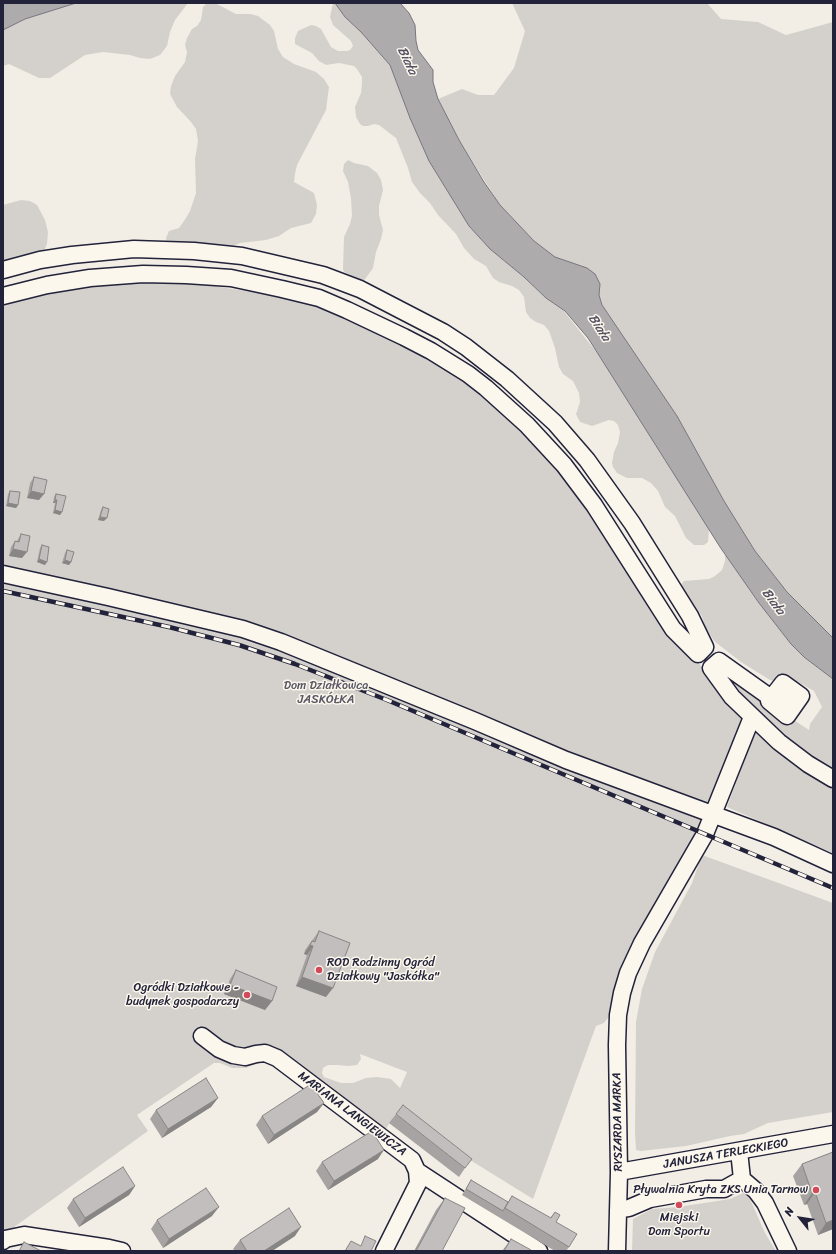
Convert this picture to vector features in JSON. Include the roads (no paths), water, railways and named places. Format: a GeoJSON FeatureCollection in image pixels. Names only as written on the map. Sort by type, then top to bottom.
{"type":"FeatureCollection","features":[{"type":"Feature","properties":{"kind":"street"},"geometry":{"type":"LineString","coordinates":[[3,270],[40,260],[134,249],[194,251],[242,256],[323,275],[360,289],[443,332],[508,379],[555,423],[587,460],[632,523],[690,616],[706,647],[700,649],[698,654],[673,629],[594,505],[564,465],[527,425],[468,374],[404,337],[319,298],[282,288],[231,278],[142,274],[90,278],[47,285],[3,296]]}},
{"type":"Feature","properties":{"kind":"street"},"geometry":{"type":"LineString","coordinates":[[3,574],[243,629],[281,642],[475,721],[566,760],[774,837],[833,864]]}},
{"type":"Feature","properties":{"kind":"street"},"geometry":{"type":"LineString","coordinates":[[700,649],[717,668]]}},
{"type":"Feature","properties":{"kind":"street"},"geometry":{"type":"LineString","coordinates":[[717,668],[719,661],[771,698],[795,701]]}},
{"type":"Feature","properties":{"kind":"street"},"geometry":{"type":"LineString","coordinates":[[717,668],[711,668],[732,697],[752,717],[779,742],[808,764],[833,779]]}},
{"type":"Feature","properties":{"kind":"street","name":"RYSZARDA MARKA"},"geometry":{"type":"LineString","coordinates":[[617,1251],[619,1172],[617,1045],[618,1015],[622,993],[628,973],[642,943],[705,834],[752,717]]}},
{"type":"Feature","properties":{"kind":"street","name":"MARIANA LANGIEWICZA"},"geometry":{"type":"LineString","coordinates":[[202,1036],[219,1049],[233,1055],[246,1057],[265,1053],[276,1058],[412,1160],[417,1171]]}},
{"type":"Feature","properties":{"kind":"street","name":"JANUSZA TERLECKIEGO"},"geometry":{"type":"LineString","coordinates":[[619,1172],[739,1152],[833,1134]]}},
{"type":"Feature","properties":{"kind":"street"},"geometry":{"type":"LineString","coordinates":[[739,1152],[742,1179],[756,1191],[765,1203],[788,1251]]}},
{"type":"Feature","properties":{"kind":"street"},"geometry":{"type":"LineString","coordinates":[[384,1251],[418,1183],[417,1171]]}},
{"type":"Feature","properties":{"kind":"street"},"geometry":{"type":"LineString","coordinates":[[417,1171],[539,1251]]}},
{"type":"Feature","properties":{"kind":"street"},"geometry":{"type":"LineString","coordinates":[[618,1210],[629,1208],[650,1200],[706,1189],[724,1189],[742,1179]]}},
{"type":"Feature","properties":{"kind":"street"},"geometry":{"type":"LineString","coordinates":[[4,1240],[24,1235],[122,1251]]}},
{"type":"Feature","properties":{"kind":"water"},"geometry":{"type":"Polygon","coordinates":[[[3,3],[76,3],[25,19],[3,30],[3,3]]]}},
{"type":"Feature","properties":{"kind":"water","name":"Biała"},"geometry":{"type":"Polygon","coordinates":[[[335,3],[400,3],[409,13],[415,25],[418,50],[433,70],[433,82],[438,99],[459,140],[484,182],[500,205],[534,241],[555,257],[587,268],[595,274],[600,284],[599,295],[602,305],[677,416],[724,501],[755,551],[787,592],[833,638],[833,679],[804,657],[791,644],[759,603],[720,547],[588,338],[565,311],[546,298],[524,277],[490,249],[469,226],[429,161],[410,118],[390,65],[361,32],[345,17],[335,3]]]}},
{"type":"Feature","properties":{"kind":"railway"},"geometry":{"type":"LineString","coordinates":[[3,591],[169,627],[239,645],[295,664],[387,700],[833,888]]}},
{"type":"Feature","properties":{"kind":"place","name":"ROD Rodzinny Ogród Działkowy \"Jaskółka\""},"geometry":{"type":"Point","coordinates":[319,970]}},
{"type":"Feature","properties":{"kind":"place","name":"Ogródki Działkowe - budynek gospodarczy"},"geometry":{"type":"Point","coordinates":[247,995]}},
{"type":"Feature","properties":{"kind":"place","name":"Pływalnia Kryta ZKS Unia Tarnow"},"geometry":{"type":"Point","coordinates":[816,1190]}},
{"type":"Feature","properties":{"kind":"place","name":"Miejski Dom Sportu"},"geometry":{"type":"Point","coordinates":[679,1205]}},
{"type":"Feature","properties":{"kind":"park label","name":"Dom Działkowca JASKÓŁKA"},"geometry":{"type":"Point","coordinates":[326,693]}}]}
